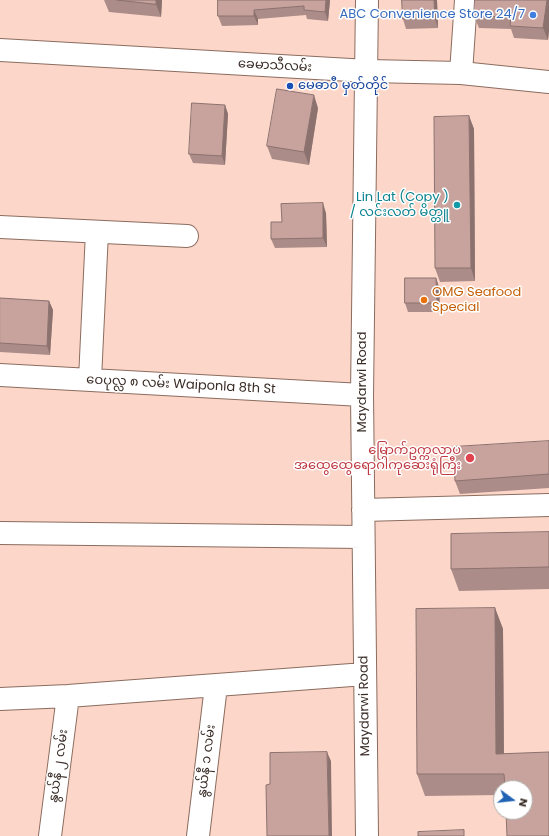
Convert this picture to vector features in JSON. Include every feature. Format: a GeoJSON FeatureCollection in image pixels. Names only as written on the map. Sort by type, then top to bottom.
{"type":"FeatureCollection","features":[{"type":"Feature","properties":{"kind":"street","name":"Maydarwi Road"},"geometry":{"type":"LineString","coordinates":[[367,0],[368,71],[362,396],[362,510],[367,836]]}},
{"type":"Feature","properties":{"kind":"street"},"geometry":{"type":"LineString","coordinates":[[461,73],[466,0]]}},
{"type":"Feature","properties":{"kind":"street","name":"ခေမာသီလမ်း"},"geometry":{"type":"LineString","coordinates":[[0,50],[368,71],[461,73],[549,82]]}},
{"type":"Feature","properties":{"kind":"street"},"geometry":{"type":"LineString","coordinates":[[0,227],[186,236]]}},
{"type":"Feature","properties":{"kind":"street"},"geometry":{"type":"LineString","coordinates":[[90,379],[97,232]]}},
{"type":"Feature","properties":{"kind":"street","name":"ဝေပုလ္လ ၈ လမ်း Waiponla 8th St"},"geometry":{"type":"LineString","coordinates":[[0,375],[90,379],[362,396]]}},
{"type":"Feature","properties":{"kind":"street"},"geometry":{"type":"LineString","coordinates":[[362,510],[549,505]]}},
{"type":"Feature","properties":{"kind":"street"},"geometry":{"type":"LineString","coordinates":[[0,533],[363,537]]}},
{"type":"Feature","properties":{"kind":"street"},"geometry":{"type":"LineString","coordinates":[[0,700],[216,686],[365,674]]}},
{"type":"Feature","properties":{"kind":"street","name":"နွယ်နီ ၁ လမ်း"},"geometry":{"type":"LineString","coordinates":[[198,836],[216,686]]}},
{"type":"Feature","properties":{"kind":"street","name":"နွယ်နီ ၂ လမ်း"},"geometry":{"type":"LineString","coordinates":[[50,836],[68,696]]}},
{"type":"Feature","properties":{"kind":"building"},"geometry":{"type":"Polygon","coordinates":[[[117,0],[156,0],[156,4],[117,0]]]}},
{"type":"Feature","properties":{"kind":"building"},"geometry":{"type":"Polygon","coordinates":[[[218,0],[326,0],[325,12],[304,10],[304,6],[254,10],[254,16],[218,16],[218,0]]]}},
{"type":"Feature","properties":{"kind":"building"},"geometry":{"type":"Polygon","coordinates":[[[402,0],[434,0],[435,19],[403,19],[402,0]]]}},
{"type":"Feature","properties":{"kind":"building"},"geometry":{"type":"Polygon","coordinates":[[[475,0],[547,0],[543,28],[510,26],[511,17],[474,16],[475,0]]]}},
{"type":"Feature","properties":{"kind":"building"},"geometry":{"type":"Polygon","coordinates":[[[277,89],[314,95],[304,152],[267,146],[277,89]]]}},
{"type":"Feature","properties":{"kind":"building"},"geometry":{"type":"Polygon","coordinates":[[[192,103],[225,105],[222,156],[189,154],[192,103]]]}},
{"type":"Feature","properties":{"kind":"building","name":"Lin Lat (Copy ) / လင်းလတ် မိတ္တူ"},"geometry":{"type":"Polygon","coordinates":[[[469,116],[471,268],[435,268],[434,117],[469,116]]]}},
{"type":"Feature","properties":{"kind":"building"},"geometry":{"type":"Polygon","coordinates":[[[323,203],[323,238],[271,239],[271,222],[282,222],[281,204],[323,203]]]}},
{"type":"Feature","properties":{"kind":"building"},"geometry":{"type":"Polygon","coordinates":[[[405,278],[436,278],[437,303],[405,303],[405,278]]]}},
{"type":"Feature","properties":{"kind":"building"},"geometry":{"type":"Polygon","coordinates":[[[0,298],[49,301],[47,346],[0,343],[0,298]]]}},
{"type":"Feature","properties":{"kind":"building"},"geometry":{"type":"Polygon","coordinates":[[[549,441],[549,474],[455,481],[453,447],[549,441]]]}},
{"type":"Feature","properties":{"kind":"building"},"geometry":{"type":"Polygon","coordinates":[[[549,532],[549,567],[451,569],[451,534],[549,532]]]}},
{"type":"Feature","properties":{"kind":"building"},"geometry":{"type":"Polygon","coordinates":[[[495,608],[496,754],[549,752],[549,836],[507,836],[506,820],[533,820],[533,780],[504,780],[504,774],[417,774],[416,609],[495,608]]]}},
{"type":"Feature","properties":{"kind":"building"},"geometry":{"type":"Polygon","coordinates":[[[327,752],[329,836],[267,836],[266,785],[270,784],[270,753],[327,752]]]}},
{"type":"Feature","properties":{"kind":"building"},"geometry":{"type":"Polygon","coordinates":[[[464,830],[464,836],[418,836],[418,832],[464,830]]]}},
{"type":"Feature","properties":{"kind":"place","name":"ABC Convenience Store 24/7"},"geometry":{"type":"Point","coordinates":[533,15]}},
{"type":"Feature","properties":{"kind":"place","name":"မေဓာဝီ မှတ်တိုင်"},"geometry":{"type":"Point","coordinates":[290,86]}},
{"type":"Feature","properties":{"kind":"place","name":"Lin Lat (Copy ) / လင်းလတ် မိတ္တူ"},"geometry":{"type":"Point","coordinates":[457,205]}},
{"type":"Feature","properties":{"kind":"place","name":"OMG Seafood Special"},"geometry":{"type":"Point","coordinates":[424,300]}},
{"type":"Feature","properties":{"kind":"place","name":"မြောက်ဥက္ကလာပ အထွေထွေရောဂါကုဆေးရုံကြီး"},"geometry":{"type":"Point","coordinates":[470,458]}}]}
